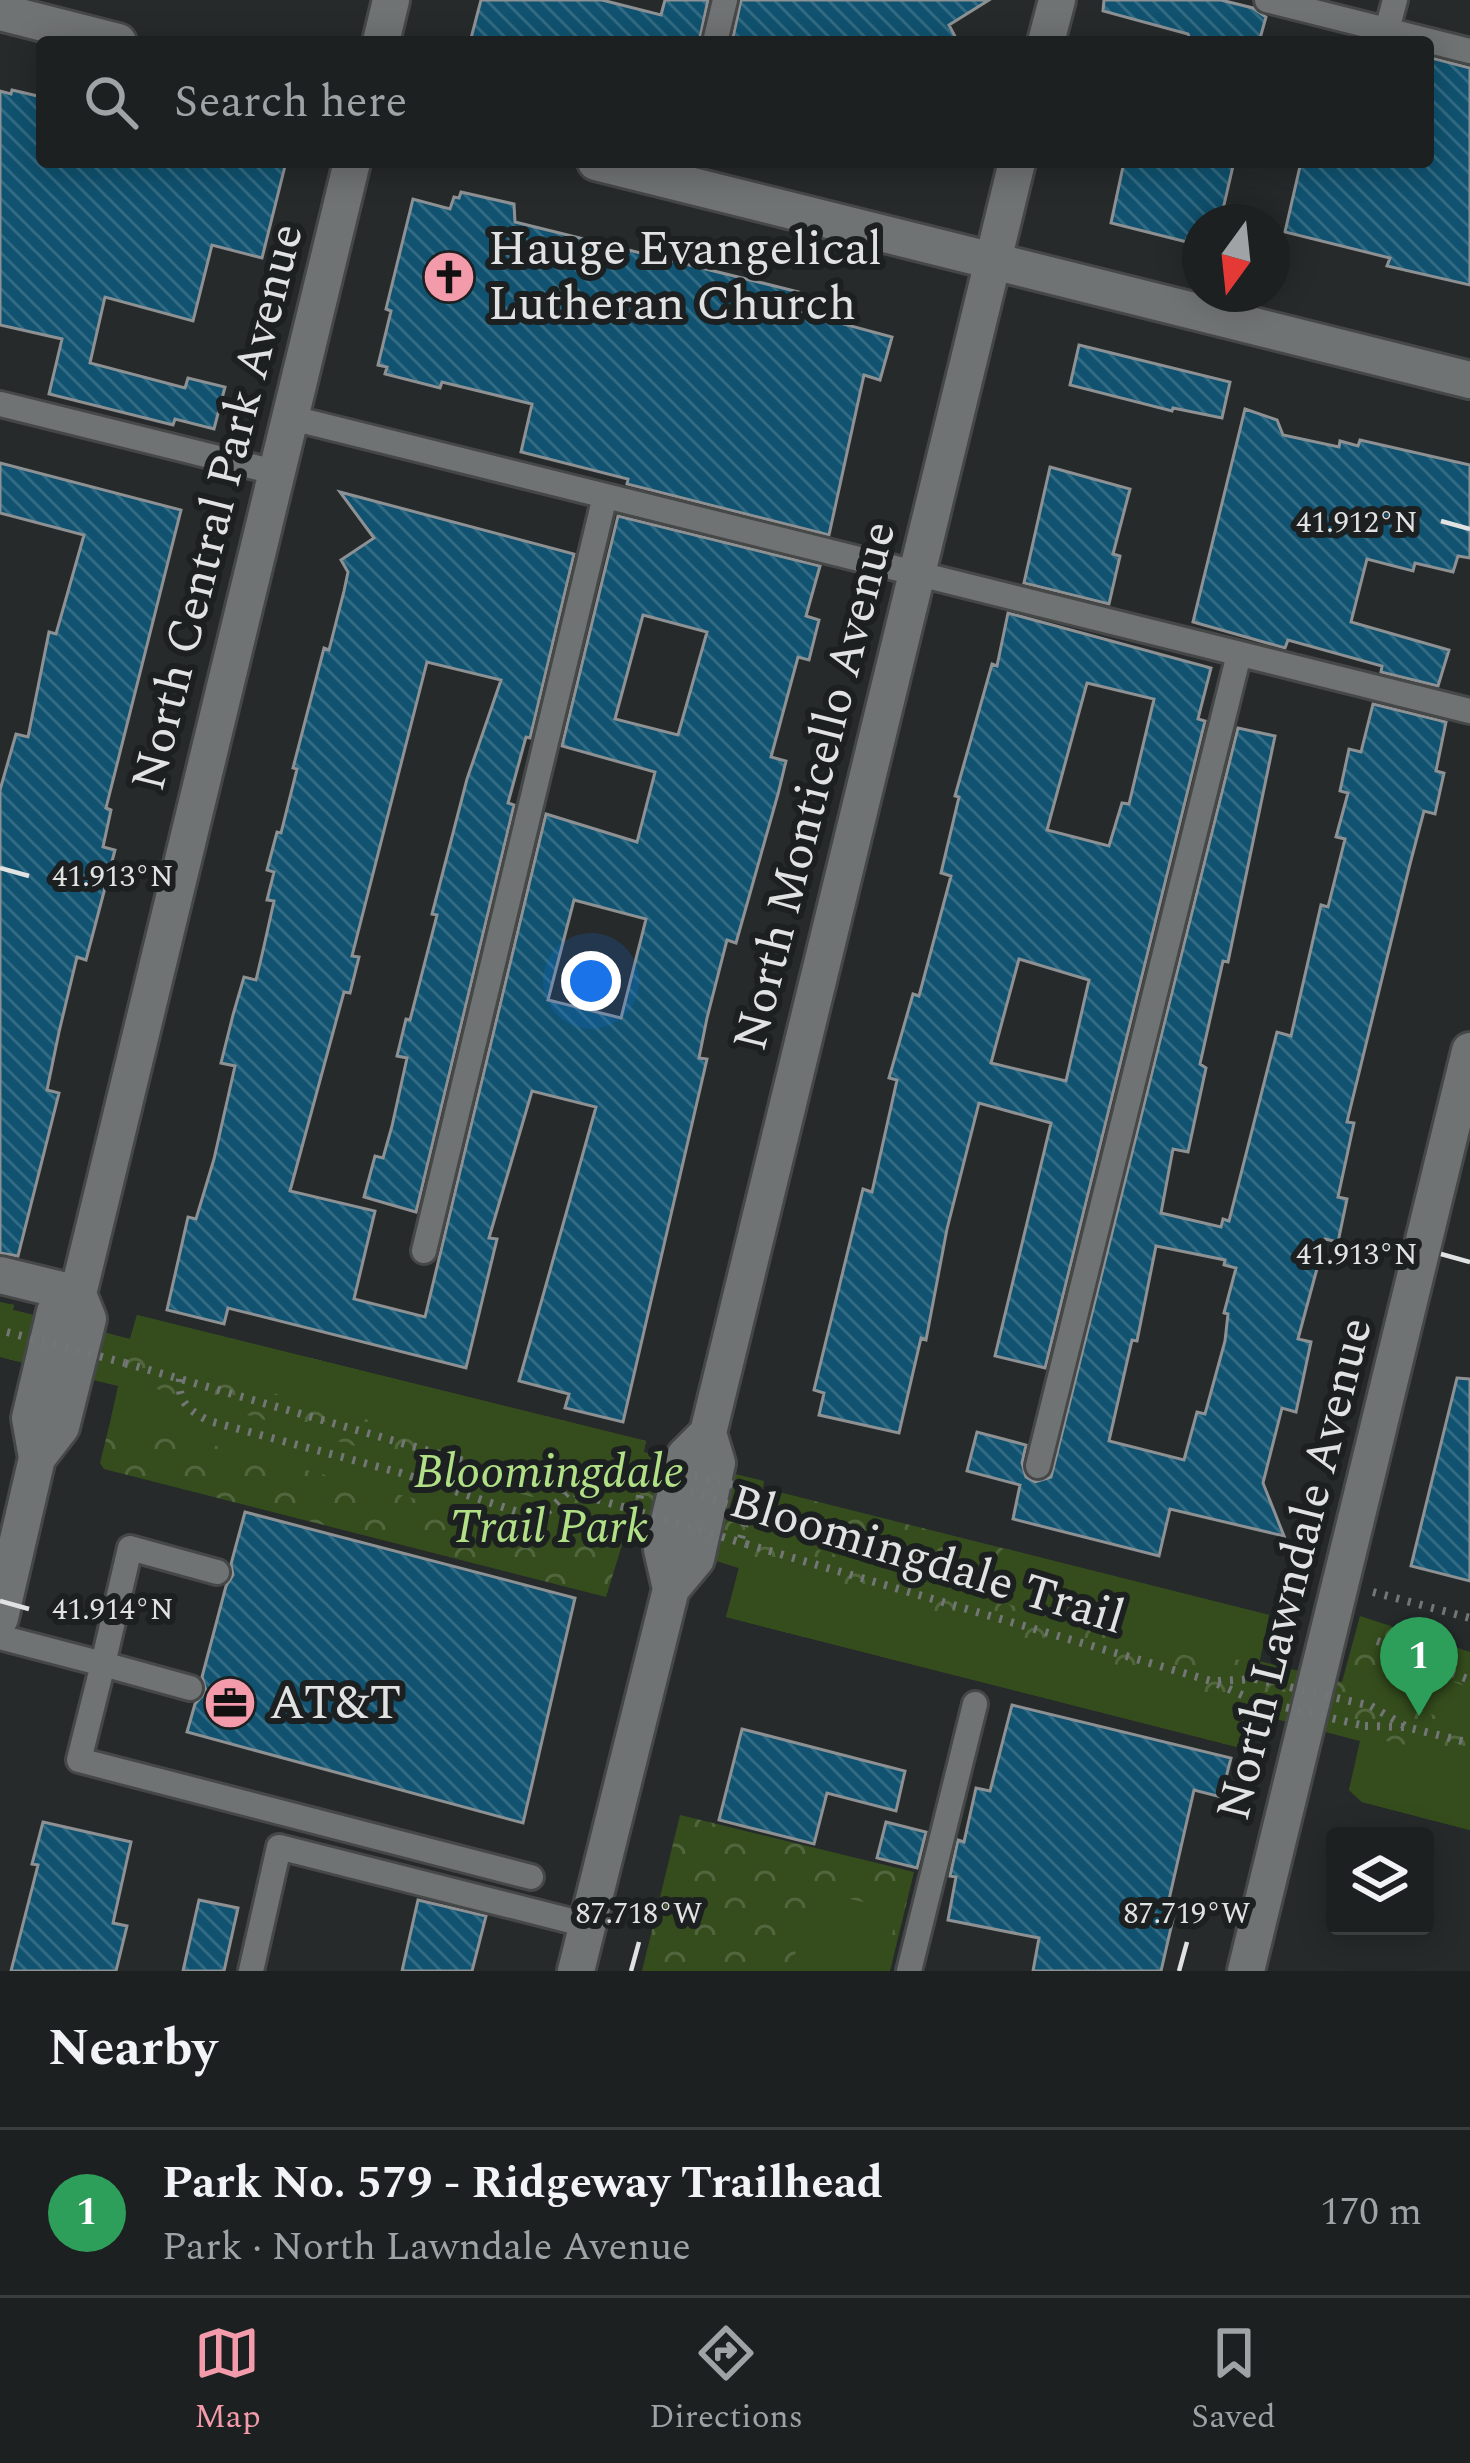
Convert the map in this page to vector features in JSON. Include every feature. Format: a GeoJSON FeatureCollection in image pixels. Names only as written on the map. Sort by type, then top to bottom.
{"type":"FeatureCollection","features":[{"type":"Feature","properties":{"kind":"street"},"geometry":{"type":"LineString","coordinates":[[382,36],[391,0]]}},
{"type":"Feature","properties":{"kind":"street"},"geometry":{"type":"LineString","coordinates":[[1048,36],[1057,0]]}},
{"type":"Feature","properties":{"kind":"street"},"geometry":{"type":"LineString","coordinates":[[0,12],[94,36]]}},
{"type":"Feature","properties":{"kind":"street","name":"North Central Park Avenue"},"geometry":{"type":"LineString","coordinates":[[0,1618],[38,1458],[29,1418],[55,1312],[78,1294],[350,168]]}},
{"type":"Feature","properties":{"kind":"street"},"geometry":{"type":"LineString","coordinates":[[648,168],[682,172],[993,261],[1470,380]]}},
{"type":"Feature","properties":{"kind":"street","name":"North Monticello Avenue"},"geometry":{"type":"LineString","coordinates":[[575,1971],[671,1589],[662,1549],[685,1456],[708,1433],[1016,168]]}},
{"type":"Feature","properties":{"kind":"street","name":"North Lawndale Avenue"},"geometry":{"type":"LineString","coordinates":[[1246,1971],[1470,1051]]}},
{"type":"Feature","properties":{"kind":"street"},"geometry":{"type":"LineString","coordinates":[[0,1275],[78,1294]]}},
{"type":"Feature","properties":{"kind":"lane"},"geometry":{"type":"LineString","coordinates":[[716,36],[725,0]]}},
{"type":"Feature","properties":{"kind":"lane"},"geometry":{"type":"LineString","coordinates":[[1267,0],[1411,36]]}},
{"type":"Feature","properties":{"kind":"lane"},"geometry":{"type":"LineString","coordinates":[[1388,30],[1395,0]]}},
{"type":"Feature","properties":{"kind":"lane"},"geometry":{"type":"LineString","coordinates":[[1434,42],[1470,51]]}},
{"type":"Feature","properties":{"kind":"lane"},"geometry":{"type":"LineString","coordinates":[[0,404],[275,472]]}},
{"type":"Feature","properties":{"kind":"lane"},"geometry":{"type":"LineString","coordinates":[[288,417],[1470,711]]}},
{"type":"Feature","properties":{"kind":"lane"},"geometry":{"type":"LineString","coordinates":[[424,1251],[605,496]]}},
{"type":"Feature","properties":{"kind":"lane"},"geometry":{"type":"LineString","coordinates":[[1038,1466],[1239,654]]}},
{"type":"Feature","properties":{"kind":"lane"},"geometry":{"type":"LineString","coordinates":[[217,1572],[130,1549],[79,1760],[531,1876]]}},
{"type":"Feature","properties":{"kind":"lane"},"geometry":{"type":"LineString","coordinates":[[0,1637],[190,1688]]}},
{"type":"Feature","properties":{"kind":"lane"},"geometry":{"type":"LineString","coordinates":[[909,1971],[975,1704]]}},
{"type":"Feature","properties":{"kind":"lane"},"geometry":{"type":"LineString","coordinates":[[250,1971],[279,1847],[587,1925]]}},
{"type":"Feature","properties":{"kind":"path","name":"Bloomingdale Trail"},"geometry":{"type":"LineString","coordinates":[[3,1331],[570,1490],[1210,1681],[1251,1699],[1365,1726],[1406,1727],[1470,1743]]}},
{"type":"Feature","properties":{"kind":"path"},"geometry":{"type":"LineString","coordinates":[[180,1379],[178,1393],[188,1410],[209,1421],[401,1473],[527,1515],[548,1512],[570,1490]]}},
{"type":"Feature","properties":{"kind":"path"},"geometry":{"type":"LineString","coordinates":[[633,1510],[647,1464],[754,1490],[743,1543]]}},
{"type":"Feature","properties":{"kind":"path"},"geometry":{"type":"LineString","coordinates":[[644,1479],[748,1510]]}},
{"type":"Feature","properties":{"kind":"path"},"geometry":{"type":"LineString","coordinates":[[1341,1584],[1470,1618]]}},
{"type":"Feature","properties":{"kind":"path"},"geometry":{"type":"LineString","coordinates":[[1377,1641],[1392,1646],[1402,1658],[1470,1680]]}},
{"type":"Feature","properties":{"kind":"path","name":"Bloomingdale Trail"},"geometry":{"type":"LineString","coordinates":[[1210,1681],[1256,1679],[1371,1706],[1406,1727]]}},
{"type":"Feature","properties":{"kind":"green space","name":"Bloomingdale Trail Park"},"geometry":{"type":"Polygon","coordinates":[[[0,1302],[14,1305],[13,1310],[130,1339],[137,1315],[646,1441],[644,1452],[764,1481],[763,1488],[1269,1615],[1259,1661],[1342,1682],[1360,1616],[1470,1652],[1470,1830],[1362,1802],[1349,1790],[1360,1741],[1249,1712],[1241,1748],[726,1617],[739,1568],[626,1532],[606,1597],[104,1469],[100,1463],[119,1386],[0,1357],[0,1302]]]}},
{"type":"Feature","properties":{"kind":"green space"},"geometry":{"type":"Polygon","coordinates":[[[0,1302],[14,1305],[13,1310],[130,1339],[137,1315],[646,1441],[637,1480],[593,1467],[589,1482],[0,1316],[0,1302]]]}},
{"type":"Feature","properties":{"kind":"green space"},"geometry":{"type":"Polygon","coordinates":[[[0,1344],[1201,1689],[1209,1697],[1250,1707],[1241,1748],[726,1617],[739,1568],[626,1532],[619,1553],[111,1418],[118,1386],[0,1357],[0,1344]]]}},
{"type":"Feature","properties":{"kind":"green space"},"geometry":{"type":"Polygon","coordinates":[[[756,1509],[995,1576],[1003,1548],[1269,1615],[1259,1665],[1220,1655],[1203,1660],[749,1530],[756,1509]]]}},
{"type":"Feature","properties":{"kind":"green space"},"geometry":{"type":"Polygon","coordinates":[[[1382,1656],[1470,1688],[1470,1727],[1373,1695],[1384,1692],[1386,1662],[1382,1656]]]}},
{"type":"Feature","properties":{"kind":"green space"},"geometry":{"type":"Polygon","coordinates":[[[1362,1736],[1470,1758],[1470,1830],[1362,1802],[1349,1790],[1362,1736]]]}},
{"type":"Feature","properties":{"kind":"green space"},"geometry":{"type":"Polygon","coordinates":[[[680,1815],[914,1872],[890,1971],[642,1971],[680,1815]]]}},
{"type":"Feature","properties":{"kind":"green space"},"geometry":{"type":"Polygon","coordinates":[[[811,1890],[898,1910],[883,1971],[791,1971],[811,1890]]]}},
{"type":"Feature","properties":{"kind":"building"},"geometry":{"type":"Polygon","coordinates":[[[481,0],[602,0],[661,15],[665,0],[708,0],[700,36],[472,36],[481,0]]]}},
{"type":"Feature","properties":{"kind":"building"},"geometry":{"type":"Polygon","coordinates":[[[741,0],[989,0],[949,25],[955,36],[733,36],[741,0]]]}},
{"type":"Feature","properties":{"kind":"building"},"geometry":{"type":"Polygon","coordinates":[[[1104,0],[1221,0],[1253,8],[1266,17],[1261,36],[1189,36],[1103,11],[1104,0]]]}},
{"type":"Feature","properties":{"kind":"building"},"geometry":{"type":"Polygon","coordinates":[[[1434,59],[1470,68],[1470,285],[1387,266],[1390,258],[1290,233],[1300,168],[1434,168],[1434,59]]]}},
{"type":"Feature","properties":{"kind":"building"},"geometry":{"type":"Polygon","coordinates":[[[12,90],[36,96],[36,168],[284,168],[262,258],[212,245],[193,321],[105,297],[90,363],[185,388],[188,378],[225,387],[214,429],[175,419],[173,425],[49,394],[62,339],[0,325],[0,91],[11,94],[12,90]]]}},
{"type":"Feature","properties":{"kind":"building"},"geometry":{"type":"Polygon","coordinates":[[[1123,168],[1233,168],[1224,204],[1182,204],[1182,241],[1111,223],[1123,168]]]}},
{"type":"Feature","properties":{"kind":"building"},"geometry":{"type":"Polygon","coordinates":[[[461,192],[514,204],[515,222],[803,293],[799,312],[892,337],[880,380],[864,375],[829,535],[521,452],[532,404],[385,374],[387,367],[378,365],[391,311],[386,309],[413,199],[450,209],[461,192]]]}},
{"type":"Feature","properties":{"kind":"building"},"geometry":{"type":"Polygon","coordinates":[[[1079,345],[1230,382],[1222,418],[1172,411],[1070,385],[1079,345]]]}},
{"type":"Feature","properties":{"kind":"building"},"geometry":{"type":"Polygon","coordinates":[[[1245,409],[1277,420],[1283,435],[1339,447],[1340,441],[1358,446],[1360,440],[1470,465],[1470,558],[1458,556],[1453,572],[1415,563],[1413,571],[1367,559],[1351,622],[1449,650],[1438,686],[1288,640],[1285,648],[1193,622],[1245,409]]]}},
{"type":"Feature","properties":{"kind":"building"},"geometry":{"type":"Polygon","coordinates":[[[0,463],[181,510],[106,808],[111,810],[103,847],[115,850],[86,960],[77,957],[59,1032],[47,1090],[59,1093],[18,1256],[0,1253],[0,790],[16,734],[28,737],[49,632],[56,634],[84,535],[0,513],[0,463]]]}},
{"type":"Feature","properties":{"kind":"building"},"geometry":{"type":"Polygon","coordinates":[[[1050,467],[1130,489],[1113,554],[1120,556],[1109,604],[1024,583],[1050,467]]]}},
{"type":"Feature","properties":{"kind":"building"},"geometry":{"type":"Polygon","coordinates":[[[340,492],[574,554],[530,738],[526,737],[508,803],[514,805],[416,1212],[364,1197],[375,1156],[383,1158],[392,1126],[407,1058],[397,1056],[406,1019],[410,1020],[437,915],[432,914],[467,779],[501,680],[427,662],[352,956],[359,957],[350,993],[344,992],[290,1191],[375,1211],[354,1299],[425,1317],[546,814],[637,842],[655,772],[562,746],[618,516],[820,566],[806,616],[819,620],[809,660],[798,657],[771,757],[786,761],[778,794],[736,943],[727,940],[707,1018],[699,1058],[707,1059],[623,1422],[565,1408],[569,1394],[519,1381],[596,1107],[532,1091],[489,1238],[497,1239],[466,1368],[228,1308],[224,1324],[167,1310],[188,1217],[196,1219],[214,1159],[235,1066],[221,1063],[233,1015],[244,977],[256,980],[264,946],[274,901],[267,900],[274,872],[267,870],[277,832],[281,833],[324,648],[329,650],[344,591],[348,572],[341,560],[374,538],[340,492]],[[643,615],[615,719],[678,735],[707,632],[643,615]],[[574,900],[548,1000],[621,1018],[646,919],[574,900]]]}},
{"type":"Feature","properties":{"kind":"building"},"geometry":{"type":"Polygon","coordinates":[[[1008,613],[1211,668],[1198,719],[1205,721],[1045,1368],[995,1356],[1051,1123],[979,1103],[947,1229],[926,1340],[921,1338],[899,1433],[819,1415],[824,1393],[814,1390],[863,1189],[872,1192],[897,1080],[889,1078],[913,994],[919,996],[951,876],[941,873],[959,797],[955,796],[992,664],[997,666],[1008,613]],[[1087,683],[1047,830],[1109,846],[1122,803],[1129,804],[1154,699],[1087,683]],[[1019,959],[991,1063],[1066,1081],[1089,980],[1019,959]]]}},
{"type":"Feature","properties":{"kind":"building"},"geometry":{"type":"Polygon","coordinates":[[[1373,704],[1446,722],[1436,771],[1444,773],[1435,814],[1424,811],[1347,1122],[1354,1123],[1338,1197],[1347,1199],[1338,1242],[1325,1239],[1298,1339],[1311,1342],[1296,1412],[1282,1408],[1263,1483],[1284,1536],[1170,1509],[1159,1556],[1013,1519],[1020,1485],[967,1471],[977,1432],[1026,1445],[1022,1463],[1026,1477],[1035,1482],[1051,1477],[1238,728],[1275,736],[1228,962],[1223,961],[1200,1064],[1206,1068],[1188,1152],[1173,1149],[1161,1213],[1221,1227],[1223,1219],[1229,1221],[1277,1032],[1291,1036],[1321,905],[1328,907],[1345,839],[1336,837],[1348,793],[1340,791],[1349,749],[1361,752],[1373,704]],[[1156,1246],[1137,1341],[1132,1340],[1109,1441],[1184,1460],[1197,1412],[1205,1414],[1225,1341],[1228,1314],[1224,1313],[1236,1268],[1224,1265],[1225,1260],[1156,1246]]]}},
{"type":"Feature","properties":{"kind":"building"},"geometry":{"type":"Polygon","coordinates":[[[1457,1378],[1470,1379],[1470,1581],[1411,1566],[1457,1378]]]}},
{"type":"Feature","properties":{"kind":"building"},"geometry":{"type":"Polygon","coordinates":[[[245,1512],[575,1598],[523,1823],[187,1732],[195,1704],[206,1691],[202,1677],[233,1575],[231,1564],[245,1512]]]}},
{"type":"Feature","properties":{"kind":"building"},"geometry":{"type":"Polygon","coordinates":[[[1012,1705],[1231,1758],[1221,1797],[1194,1790],[1168,1904],[1176,1906],[1161,1971],[1033,1971],[1039,1938],[948,1920],[958,1840],[964,1842],[976,1788],[990,1791],[1012,1705]]]}},
{"type":"Feature","properties":{"kind":"building"},"geometry":{"type":"Polygon","coordinates":[[[742,1729],[905,1771],[896,1811],[827,1793],[814,1844],[719,1820],[742,1729]]]}},
{"type":"Feature","properties":{"kind":"building"},"geometry":{"type":"Polygon","coordinates":[[[43,1822],[131,1842],[113,1923],[127,1926],[116,1971],[11,1971],[38,1865],[32,1864],[43,1822]]]}},
{"type":"Feature","properties":{"kind":"building"},"geometry":{"type":"Polygon","coordinates":[[[886,1822],[926,1832],[917,1868],[877,1858],[886,1822]]]}},
{"type":"Feature","properties":{"kind":"building"},"geometry":{"type":"Polygon","coordinates":[[[199,1900],[238,1908],[224,1971],[183,1971],[199,1900]]]}},
{"type":"Feature","properties":{"kind":"building"},"geometry":{"type":"Polygon","coordinates":[[[418,1900],[486,1916],[472,1971],[402,1971],[418,1900]]]}},
{"type":"Feature","properties":{"kind":"place","name":"Hauge Evangelical Lutheran Church"},"geometry":{"type":"Point","coordinates":[449,277]}},
{"type":"Feature","properties":{"kind":"place","name":"AT&T"},"geometry":{"type":"Point","coordinates":[230,1703]}},
{"type":"Feature","properties":{"kind":"place","name":"Park No. 579 - Ridgeway Trailhead"},"geometry":{"type":"Point","coordinates":[1419,1716]}}]}
